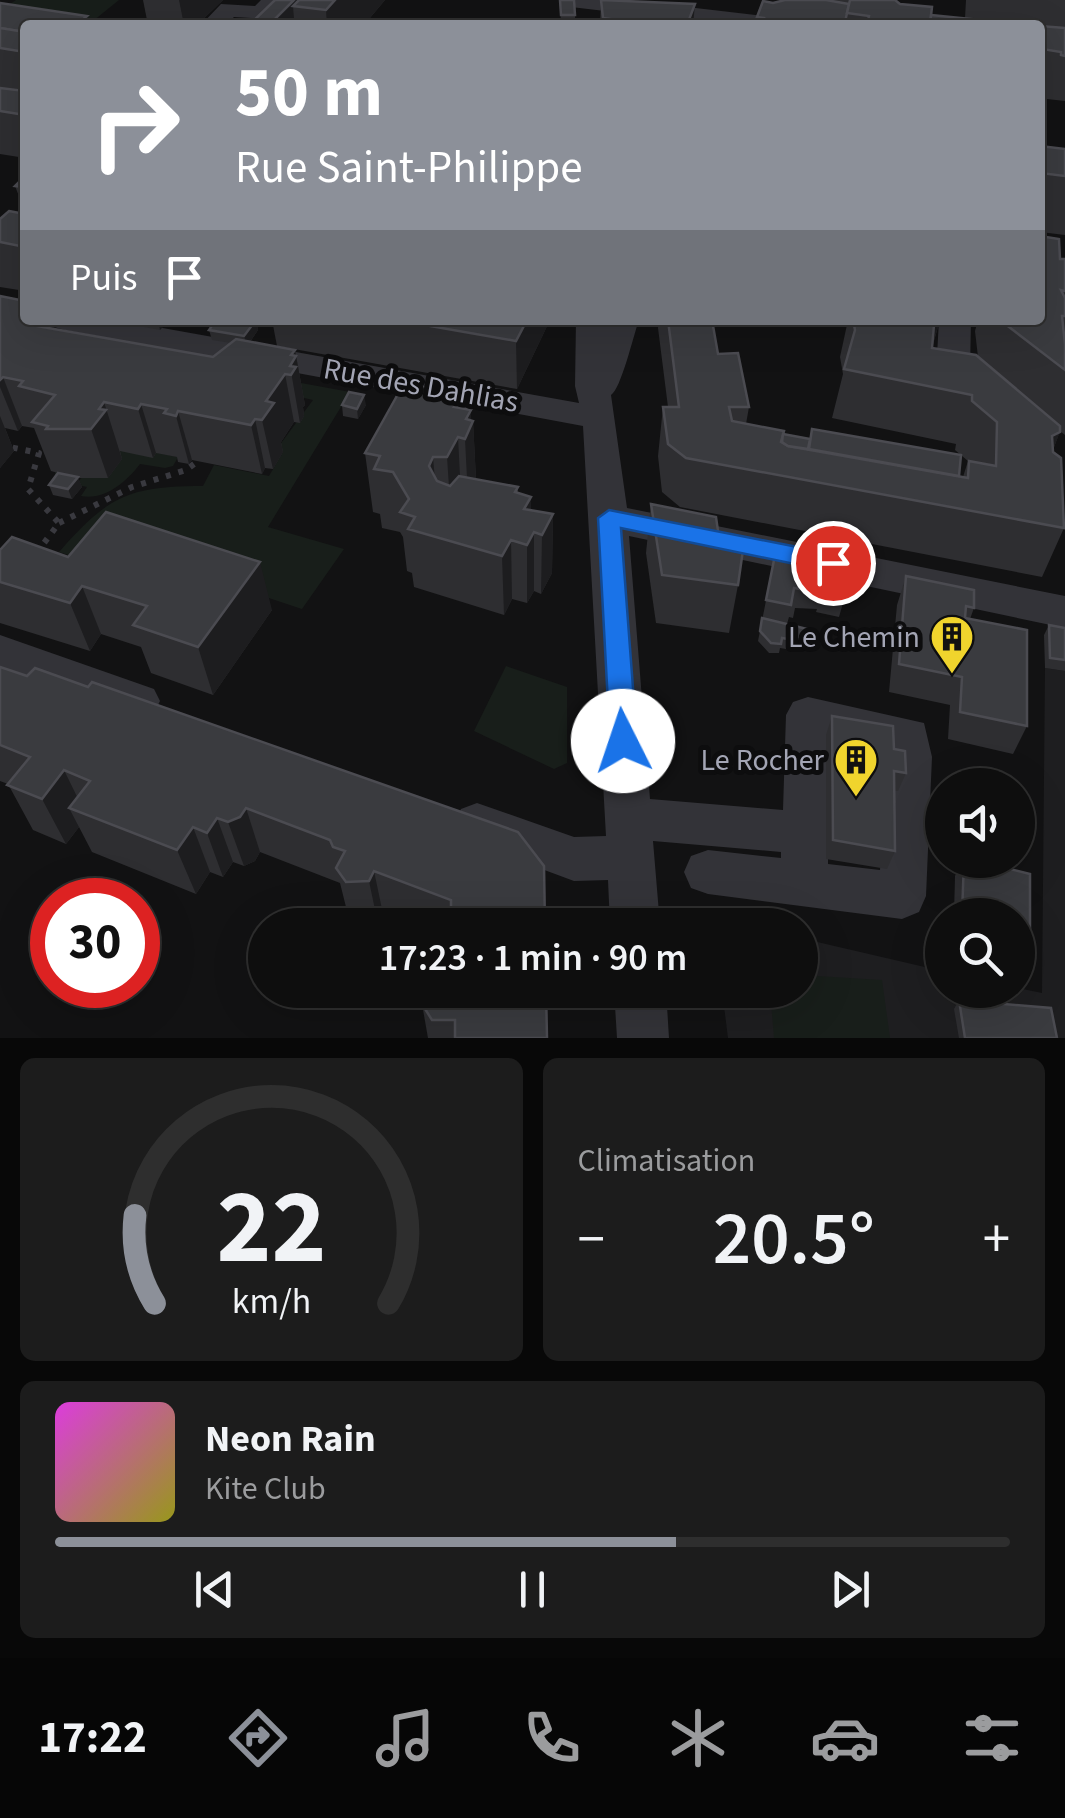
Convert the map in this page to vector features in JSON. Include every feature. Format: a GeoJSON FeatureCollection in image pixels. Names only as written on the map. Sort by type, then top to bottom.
{"type":"FeatureCollection","features":[{"type":"Feature","properties":{"kind":"street"},"geometry":{"type":"LineString","coordinates":[[227,11],[260,14],[274,0]]}},
{"type":"Feature","properties":{"kind":"street"},"geometry":{"type":"LineString","coordinates":[[581,7],[738,14]]}},
{"type":"Feature","properties":{"kind":"street","name":"Rue des Dahlias"},"geometry":{"type":"LineString","coordinates":[[92,325],[600,418]]}},
{"type":"Feature","properties":{"kind":"street"},"geometry":{"type":"LineString","coordinates":[[592,325],[592,386],[600,418],[609,518],[635,908]]}},
{"type":"Feature","properties":{"kind":"street"},"geometry":{"type":"LineString","coordinates":[[600,418],[608,359],[621,325]]}},
{"type":"Feature","properties":{"kind":"street"},"geometry":{"type":"LineString","coordinates":[[955,325],[953,374],[995,408]]}},
{"type":"Feature","properties":{"kind":"street"},"geometry":{"type":"LineString","coordinates":[[609,518],[1065,612]]}},
{"type":"Feature","properties":{"kind":"street"},"geometry":{"type":"LineString","coordinates":[[0,651],[183,717]]}},
{"type":"Feature","properties":{"kind":"street"},"geometry":{"type":"LineString","coordinates":[[708,872],[804,884],[902,896],[908,736],[808,716],[804,884]]}},
{"type":"Feature","properties":{"kind":"street"},"geometry":{"type":"LineString","coordinates":[[440,810],[574,859],[630,838],[804,833]]}},
{"type":"Feature","properties":{"kind":"street"},"geometry":{"type":"LineString","coordinates":[[642,1008],[644,1038]]}},
{"type":"Feature","properties":{"kind":"path"},"geometry":{"type":"LineString","coordinates":[[0,445],[39,453],[55,450]]}},
{"type":"Feature","properties":{"kind":"path"},"geometry":{"type":"LineString","coordinates":[[39,453],[28,489],[59,523]]}},
{"type":"Feature","properties":{"kind":"path"},"geometry":{"type":"LineString","coordinates":[[44,543],[59,523],[103,500],[186,470],[198,461]]}},
{"type":"Feature","properties":{"kind":"shaded area"},"geometry":{"type":"Polygon","coordinates":[[[16,0],[119,0],[94,20],[20,22],[0,11],[16,0]]]}},
{"type":"Feature","properties":{"kind":"shaded area"},"geometry":{"type":"Polygon","coordinates":[[[0,327],[350,392],[268,527],[344,549],[302,609],[143,556],[88,561],[59,552],[92,518],[138,492],[203,486],[214,465],[269,476],[283,452],[276,450],[313,400],[0,327]]]}},
{"type":"Feature","properties":{"kind":"shaded area"},"geometry":{"type":"Polygon","coordinates":[[[124,446],[178,457],[173,466],[165,468],[140,464],[122,483],[99,496],[81,496],[87,487],[55,480],[55,472],[79,481],[82,477],[108,478],[121,460],[116,458],[124,446]]]}},
{"type":"Feature","properties":{"kind":"shaded area"},"geometry":{"type":"Polygon","coordinates":[[[506,666],[567,687],[567,763],[554,769],[474,731],[506,666]]]}},
{"type":"Feature","properties":{"kind":"shaded area"},"geometry":{"type":"Polygon","coordinates":[[[1045,668],[1065,671],[1065,1038],[728,1038],[724,1008],[818,1008],[818,942],[925,967],[925,1008],[1035,1008],[1035,992],[1042,993],[1045,668]]]}},
{"type":"Feature","properties":{"kind":"shaded area"},"geometry":{"type":"Polygon","coordinates":[[[818,976],[882,980],[890,1038],[774,1038],[772,1008],[818,1008],[818,976]]]}},
{"type":"Feature","properties":{"kind":"building"},"geometry":{"type":"Polygon","coordinates":[[[275,0],[294,0],[274,20],[254,20],[275,0]]]}},
{"type":"Feature","properties":{"kind":"building"},"geometry":{"type":"Polygon","coordinates":[[[299,0],[335,0],[326,10],[293,6],[299,0]]]}},
{"type":"Feature","properties":{"kind":"building"},"geometry":{"type":"Polygon","coordinates":[[[560,0],[574,0],[575,15],[561,15],[560,0]]]}},
{"type":"Feature","properties":{"kind":"building"},"geometry":{"type":"Polygon","coordinates":[[[601,0],[695,4],[689,20],[603,18],[601,0]]]}},
{"type":"Feature","properties":{"kind":"building"},"geometry":{"type":"Polygon","coordinates":[[[826,0],[849,4],[845,20],[757,17],[763,1],[826,0]]]}},
{"type":"Feature","properties":{"kind":"building"},"geometry":{"type":"Polygon","coordinates":[[[850,0],[895,0],[900,4],[932,7],[931,20],[868,20],[869,16],[847,13],[850,0]]]}},
{"type":"Feature","properties":{"kind":"building"},"geometry":{"type":"Polygon","coordinates":[[[0,3],[87,16],[82,20],[20,20],[20,31],[0,28],[0,3]]]}},
{"type":"Feature","properties":{"kind":"building"},"geometry":{"type":"Polygon","coordinates":[[[931,15],[981,20],[930,20],[931,15]]]}},
{"type":"Feature","properties":{"kind":"building"},"geometry":{"type":"Polygon","coordinates":[[[1045,26],[1065,28],[1065,56],[1045,49],[1045,26]]]}},
{"type":"Feature","properties":{"kind":"building"},"geometry":{"type":"Polygon","coordinates":[[[0,28],[20,31],[20,51],[0,48],[0,28]]]}},
{"type":"Feature","properties":{"kind":"building"},"geometry":{"type":"Polygon","coordinates":[[[0,88],[20,90],[20,114],[0,111],[0,88]]]}},
{"type":"Feature","properties":{"kind":"building"},"geometry":{"type":"Polygon","coordinates":[[[1045,147],[1065,149],[1065,176],[1045,174],[1045,147]]]}},
{"type":"Feature","properties":{"kind":"building"},"geometry":{"type":"Polygon","coordinates":[[[9,211],[20,213],[20,246],[0,242],[0,219],[9,211]]]}},
{"type":"Feature","properties":{"kind":"building"},"geometry":{"type":"Polygon","coordinates":[[[1045,237],[1059,239],[1060,259],[1065,259],[1065,291],[1061,290],[1065,298],[1065,370],[1006,325],[1045,325],[1045,237]]]}},
{"type":"Feature","properties":{"kind":"building"},"geometry":{"type":"Polygon","coordinates":[[[0,296],[20,300],[20,325],[213,357],[236,339],[295,350],[291,355],[296,356],[290,366],[296,367],[291,375],[285,374],[266,401],[274,403],[262,420],[255,419],[251,425],[178,411],[176,416],[164,413],[167,409],[141,404],[138,409],[104,402],[99,409],[106,410],[91,429],[46,429],[48,426],[32,422],[55,395],[19,386],[23,381],[3,377],[0,380],[0,296]]]}},
{"type":"Feature","properties":{"kind":"building"},"geometry":{"type":"Polygon","coordinates":[[[212,325],[252,325],[244,336],[209,330],[212,325]]]}},
{"type":"Feature","properties":{"kind":"building"},"geometry":{"type":"Polygon","coordinates":[[[425,325],[524,325],[516,341],[425,325]]]}},
{"type":"Feature","properties":{"kind":"building"},"geometry":{"type":"Polygon","coordinates":[[[669,325],[713,325],[718,354],[738,353],[749,407],[729,407],[732,421],[784,431],[781,442],[788,446],[968,478],[969,461],[996,466],[997,422],[972,401],[972,395],[844,369],[854,325],[934,325],[932,348],[976,355],[1060,426],[1060,432],[1052,436],[1053,452],[1061,458],[1064,528],[686,458],[668,444],[663,407],[679,407],[669,325]]]}},
{"type":"Feature","properties":{"kind":"building"},"geometry":{"type":"Polygon","coordinates":[[[403,385],[466,392],[454,407],[471,410],[466,419],[473,421],[465,439],[458,437],[447,457],[433,457],[429,466],[437,481],[450,486],[459,476],[518,487],[515,492],[531,497],[524,509],[553,514],[542,535],[534,532],[527,545],[511,540],[502,556],[408,529],[415,517],[400,512],[409,499],[393,472],[374,469],[380,456],[365,453],[403,385]]]}},
{"type":"Feature","properties":{"kind":"building"},"geometry":{"type":"Polygon","coordinates":[[[349,392],[364,395],[357,409],[342,405],[349,392]]]}},
{"type":"Feature","properties":{"kind":"building"},"geometry":{"type":"Polygon","coordinates":[[[812,429],[961,455],[959,476],[809,449],[812,429]]]}},
{"type":"Feature","properties":{"kind":"building"},"geometry":{"type":"Polygon","coordinates":[[[783,434],[810,439],[808,449],[788,446],[782,442],[783,434]]]}},
{"type":"Feature","properties":{"kind":"building"},"geometry":{"type":"Polygon","coordinates":[[[58,473],[78,477],[68,489],[49,485],[58,473]]]}},
{"type":"Feature","properties":{"kind":"building"},"geometry":{"type":"Polygon","coordinates":[[[651,504],[716,517],[720,545],[743,550],[738,585],[662,575],[651,504]]]}},
{"type":"Feature","properties":{"kind":"building"},"geometry":{"type":"Polygon","coordinates":[[[106,512],[260,562],[198,647],[133,625],[147,606],[82,586],[70,603],[0,582],[0,550],[12,537],[68,557],[106,512]]]}},
{"type":"Feature","properties":{"kind":"building"},"geometry":{"type":"Polygon","coordinates":[[[776,550],[829,561],[824,581],[801,579],[800,589],[794,588],[791,605],[766,600],[776,550]]]}},
{"type":"Feature","properties":{"kind":"building"},"geometry":{"type":"Polygon","coordinates":[[[830,558],[854,562],[853,568],[829,564],[830,558]]]}},
{"type":"Feature","properties":{"kind":"building"},"geometry":{"type":"Polygon","coordinates":[[[906,576],[974,590],[974,608],[966,606],[965,618],[1027,630],[1027,726],[960,712],[962,677],[899,664],[906,576]]]}},
{"type":"Feature","properties":{"kind":"building"},"geometry":{"type":"Polygon","coordinates":[[[762,618],[811,630],[810,639],[794,636],[794,640],[782,638],[781,644],[771,643],[760,631],[762,618]]]}},
{"type":"Feature","properties":{"kind":"building"},"geometry":{"type":"Polygon","coordinates":[[[1049,625],[1065,628],[1065,660],[1050,658],[1049,625]]]}},
{"type":"Feature","properties":{"kind":"building"},"geometry":{"type":"Polygon","coordinates":[[[0,667],[27,676],[35,668],[88,687],[92,682],[518,832],[544,866],[545,908],[451,908],[451,900],[374,871],[369,881],[346,882],[336,868],[345,851],[333,847],[330,840],[246,808],[240,817],[228,822],[217,818],[207,833],[193,827],[177,850],[69,808],[90,781],[64,770],[42,799],[7,785],[30,757],[0,745],[0,667]]]}},
{"type":"Feature","properties":{"kind":"building","name":"Le Rocher"},"geometry":{"type":"Polygon","coordinates":[[[832,716],[893,726],[894,749],[905,751],[906,773],[894,771],[895,851],[833,840],[832,716]]]}},
{"type":"Feature","properties":{"kind":"building"},"geometry":{"type":"Polygon","coordinates":[[[963,878],[1030,878],[1030,898],[963,898],[963,878]]]}},
{"type":"Feature","properties":{"kind":"building"},"geometry":{"type":"Polygon","coordinates":[[[1035,1007],[1051,1008],[1057,1038],[965,1038],[960,1008],[1035,1007]]]}},
{"type":"Feature","properties":{"kind":"building"},"geometry":{"type":"Polygon","coordinates":[[[424,1008],[546,1008],[547,1038],[455,1038],[455,1020],[432,1020],[424,1008]]]}},
{"type":"Feature","properties":{"kind":"place","name":"Le Chemin"},"geometry":{"type":"Point","coordinates":[952,675]}},
{"type":"Feature","properties":{"kind":"place","name":"Le Rocher"},"geometry":{"type":"Point","coordinates":[856,798]}},
{"type":"Feature","properties":{"kind":"route"},"geometry":{"type":"LineString","coordinates":[[623,741],[609,518],[833,563]]}}]}
